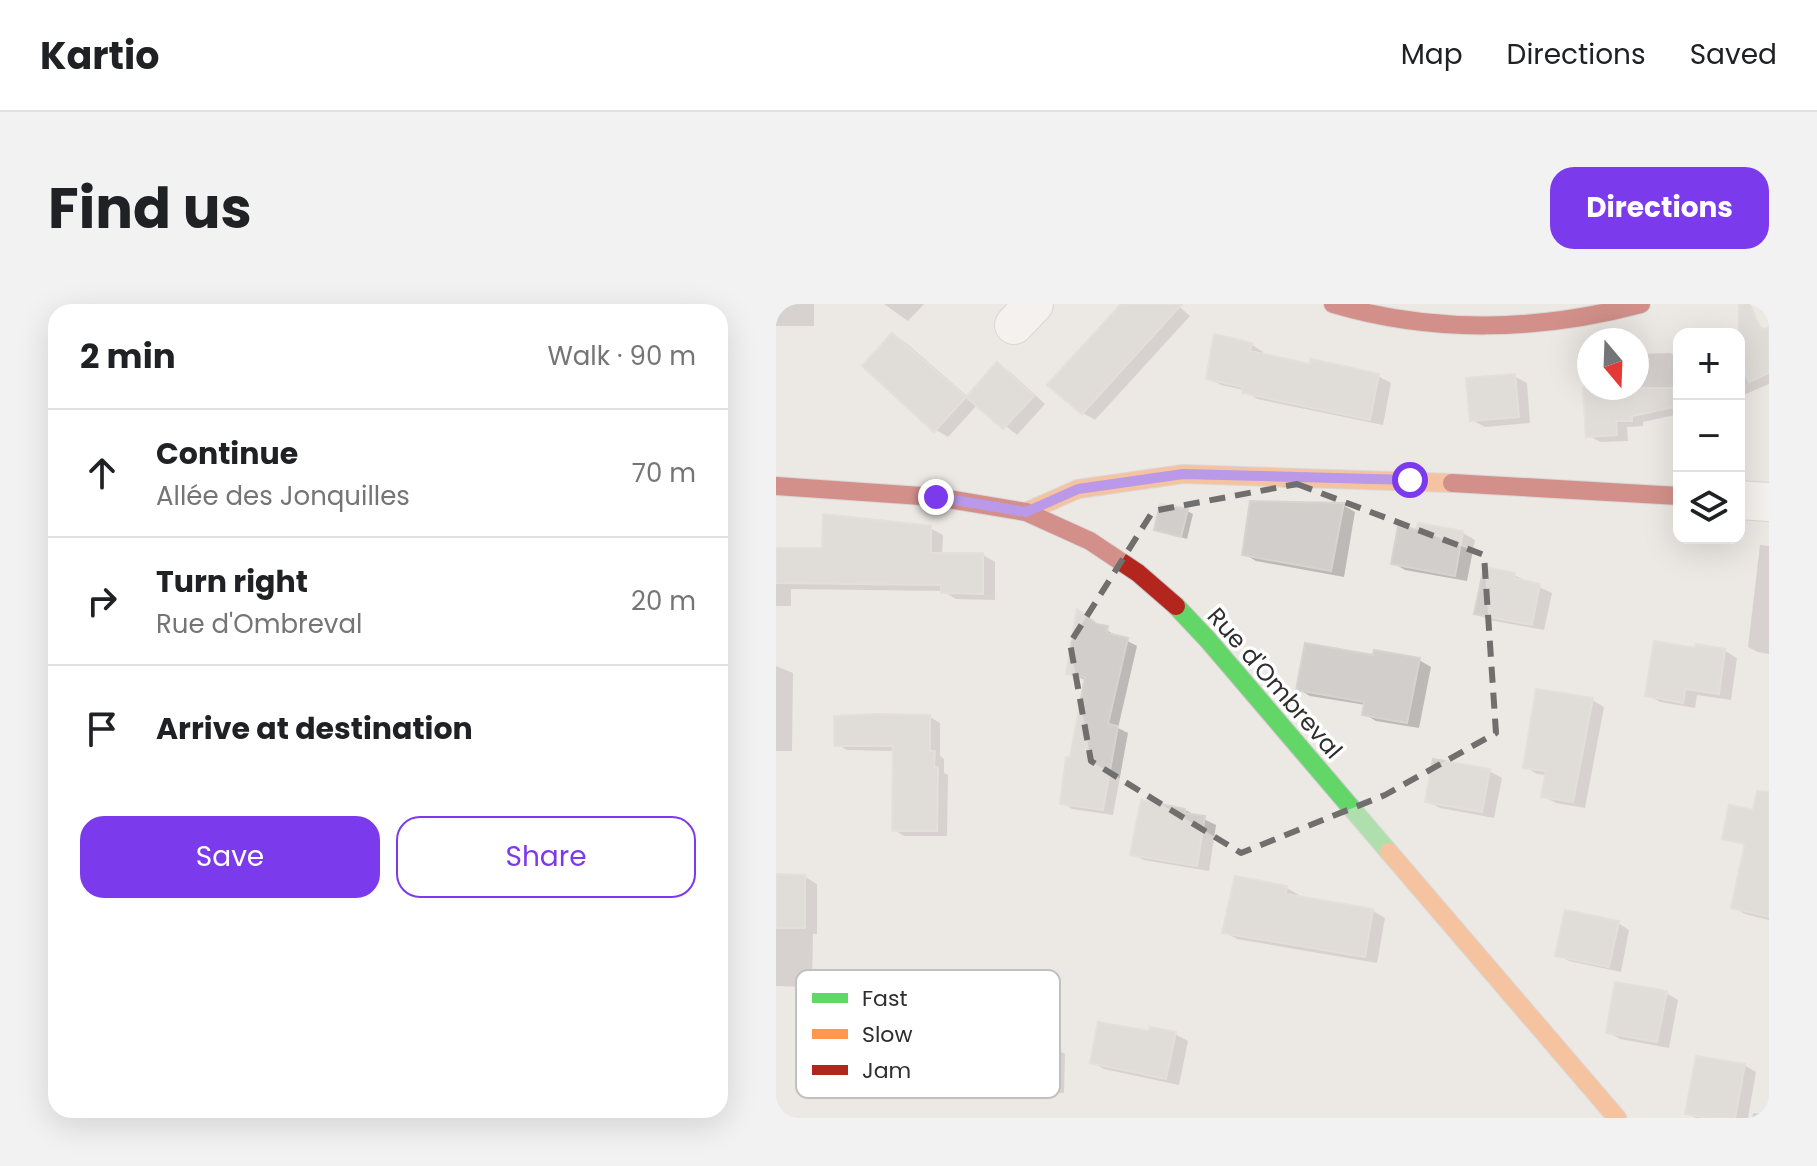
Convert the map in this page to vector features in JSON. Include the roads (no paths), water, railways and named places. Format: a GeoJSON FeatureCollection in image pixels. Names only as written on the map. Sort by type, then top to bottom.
{"type":"FeatureCollection","features":[{"type":"Feature","properties":{"kind":"street"},"geometry":{"type":"LineString","coordinates":[[1333,304],[1347,310],[1417,323],[1529,325],[1617,312],[1641,304]]}},
{"type":"Feature","properties":{"kind":"street"},"geometry":{"type":"LineString","coordinates":[[1026,512],[1078,489],[1183,474],[1410,480],[1673,496]]}},
{"type":"Feature","properties":{"kind":"street","name":"Rue d'Ombreval"},"geometry":{"type":"LineString","coordinates":[[776,486],[936,497],[1026,512],[1090,541],[1138,573],[1172,602],[1208,640],[1617,1118]]}},
{"type":"Feature","properties":{"kind":"street"},"geometry":{"type":"LineString","coordinates":[[1745,500],[1769,502]]}}]}
